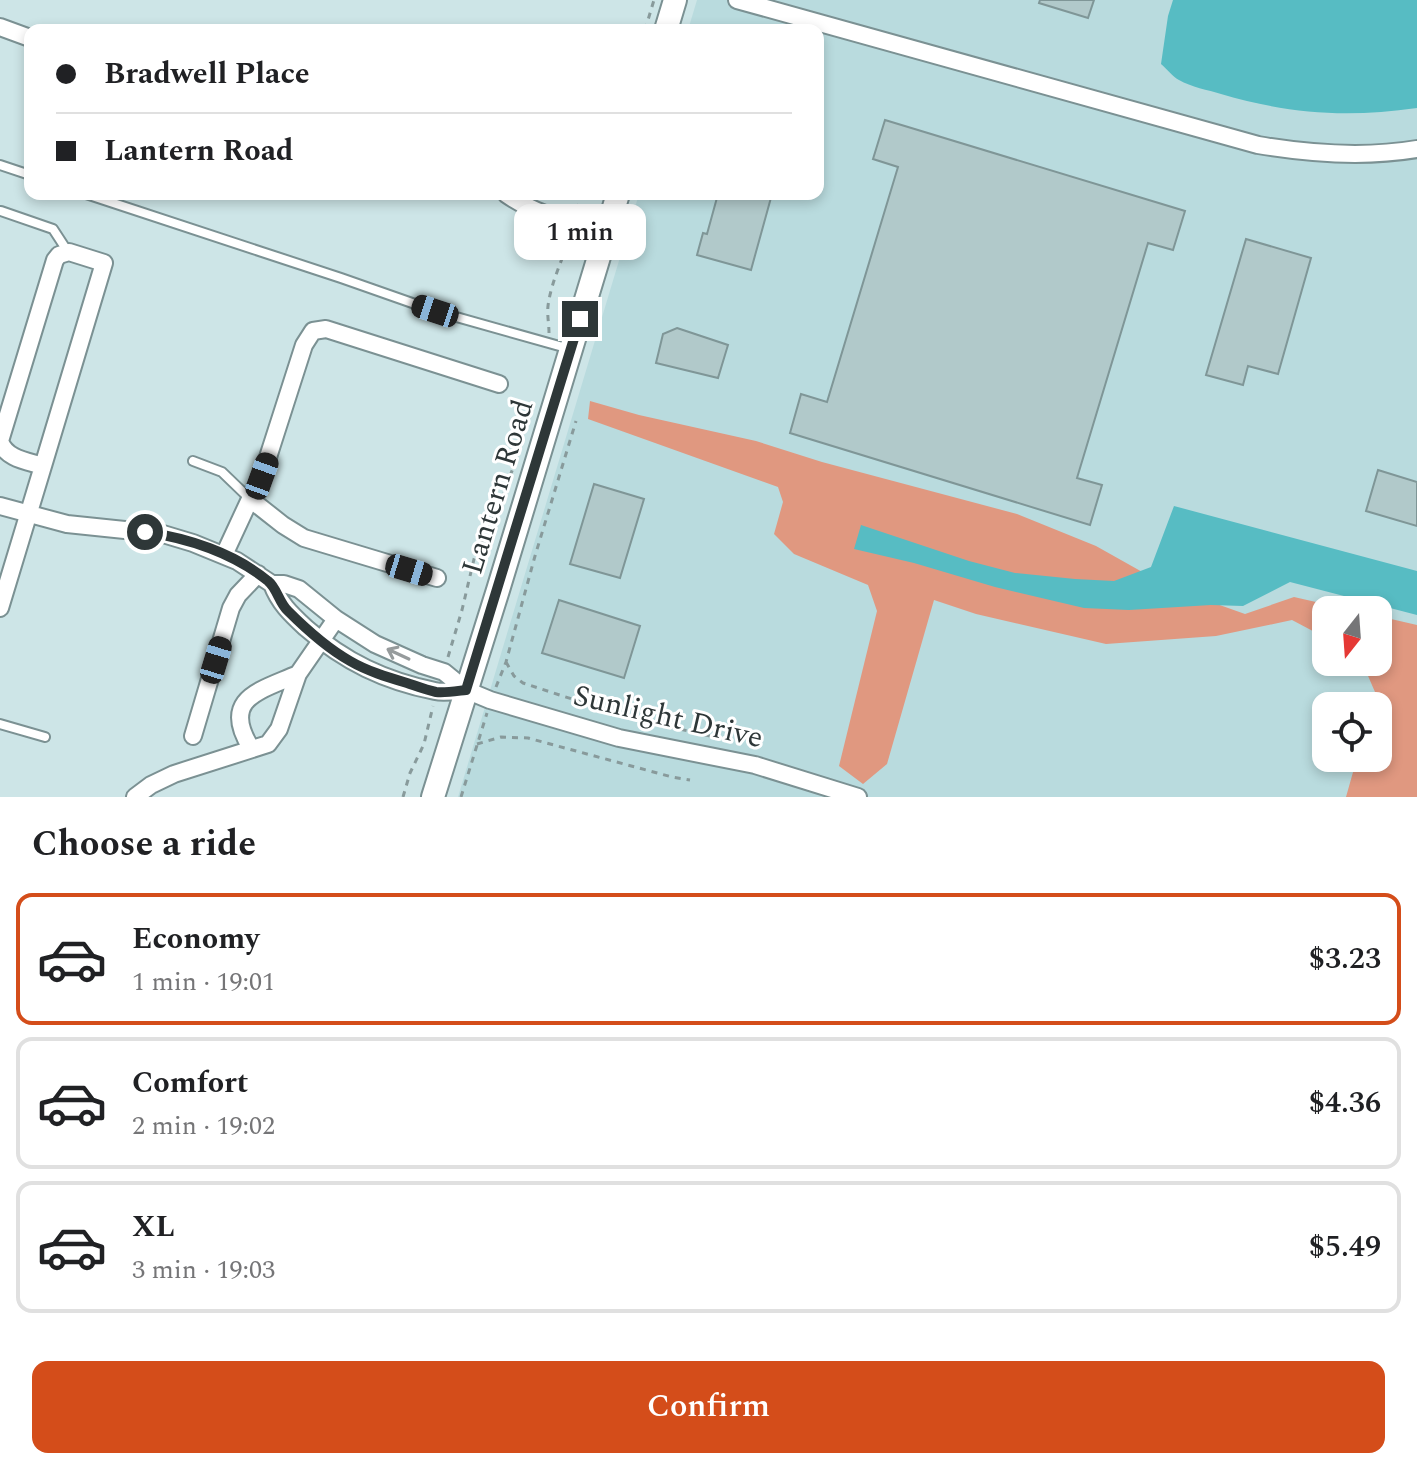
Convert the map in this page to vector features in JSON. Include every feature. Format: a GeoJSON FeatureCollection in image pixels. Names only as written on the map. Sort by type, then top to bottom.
{"type":"FeatureCollection","features":[{"type":"Feature","properties":{"kind":"street"},"geometry":{"type":"LineString","coordinates":[[668,24],[675,0]]}},
{"type":"Feature","properties":{"kind":"street"},"geometry":{"type":"LineString","coordinates":[[737,0],[823,24]]}},
{"type":"Feature","properties":{"kind":"street"},"geometry":{"type":"LineString","coordinates":[[824,24],[1258,145],[1364,155],[1417,149]]}},
{"type":"Feature","properties":{"kind":"street"},"geometry":{"type":"LineString","coordinates":[[0,27],[24,36]]}},
{"type":"Feature","properties":{"kind":"street"},"geometry":{"type":"LineString","coordinates":[[515,200],[527,208],[606,233]]}},
{"type":"Feature","properties":{"kind":"street","name":"Lantern Road"},"geometry":{"type":"LineString","coordinates":[[433,797],[466,690],[561,346],[616,200]]}},
{"type":"Feature","properties":{"kind":"street"},"geometry":{"type":"LineString","coordinates":[[0,608],[7,562],[28,515],[43,466],[104,263],[69,252],[55,260],[0,441],[10,455],[43,466]]}},
{"type":"Feature","properties":{"kind":"street"},"geometry":{"type":"LineString","coordinates":[[224,555],[262,476],[304,345],[313,331],[326,329],[499,384]]}},
{"type":"Feature","properties":{"kind":"street"},"geometry":{"type":"LineString","coordinates":[[250,499],[304,538],[437,578]]}},
{"type":"Feature","properties":{"kind":"street"},"geometry":{"type":"LineString","coordinates":[[0,506],[77,526],[163,534],[224,555],[265,579],[299,589],[336,619],[387,649],[444,672],[466,690]]}},
{"type":"Feature","properties":{"kind":"street"},"geometry":{"type":"LineString","coordinates":[[265,579],[285,609],[349,661],[438,692],[466,690]]}},
{"type":"Feature","properties":{"kind":"street"},"geometry":{"type":"LineString","coordinates":[[193,736],[231,608],[238,595],[265,579]]}},
{"type":"Feature","properties":{"kind":"street"},"geometry":{"type":"LineString","coordinates":[[135,797],[174,774],[268,744],[279,729],[298,674],[336,619]]}},
{"type":"Feature","properties":{"kind":"street"},"geometry":{"type":"LineString","coordinates":[[251,748],[243,736],[240,711],[248,696],[298,674]]}},
{"type":"Feature","properties":{"kind":"street","name":"Sunlight Drive"},"geometry":{"type":"LineString","coordinates":[[466,690],[619,738],[755,765],[858,797]]}},
{"type":"Feature","properties":{"kind":"lane"},"geometry":{"type":"LineString","coordinates":[[0,165],[24,173]]}},
{"type":"Feature","properties":{"kind":"lane"},"geometry":{"type":"LineString","coordinates":[[104,200],[435,311],[561,346]]}},
{"type":"Feature","properties":{"kind":"lane"},"geometry":{"type":"LineString","coordinates":[[1,211],[53,229],[69,252]]}},
{"type":"Feature","properties":{"kind":"lane"},"geometry":{"type":"LineString","coordinates":[[193,461],[222,472],[250,499]]}},
{"type":"Feature","properties":{"kind":"lane"},"geometry":{"type":"LineString","coordinates":[[0,724],[45,737]]}},
{"type":"Feature","properties":{"kind":"path"},"geometry":{"type":"LineString","coordinates":[[647,24],[654,0]]}},
{"type":"Feature","properties":{"kind":"path"},"geometry":{"type":"LineString","coordinates":[[561,346],[548,309],[580,200]]}},
{"type":"Feature","properties":{"kind":"path"},"geometry":{"type":"LineString","coordinates":[[461,797],[490,700],[506,662],[576,421]]}},
{"type":"Feature","properties":{"kind":"path"},"geometry":{"type":"LineString","coordinates":[[444,672],[470,570],[519,453]]}},
{"type":"Feature","properties":{"kind":"path"},"geometry":{"type":"LineString","coordinates":[[506,662],[509,671],[523,683],[627,717],[710,736]]}},
{"type":"Feature","properties":{"kind":"path"},"geometry":{"type":"LineString","coordinates":[[403,797],[424,744],[438,692]]}},
{"type":"Feature","properties":{"kind":"path"},"geometry":{"type":"LineString","coordinates":[[477,744],[501,737],[528,738],[690,780]]}},
{"type":"Feature","properties":{"kind":"shaded area"},"geometry":{"type":"Polygon","coordinates":[[[697,0],[1417,0],[1417,797],[458,797],[637,200],[824,200],[824,24],[690,24],[697,0]]]}},
{"type":"Feature","properties":{"kind":"shaded area"},"geometry":{"type":"Polygon","coordinates":[[[590,401],[756,441],[822,462],[1017,514],[1096,546],[1169,587],[1245,614],[1294,597],[1312,601],[1312,631],[1292,620],[1216,636],[1106,644],[976,614],[934,600],[887,764],[863,784],[839,766],[877,611],[868,585],[794,554],[774,534],[783,502],[778,487],[588,419],[590,401]]]}},
{"type":"Feature","properties":{"kind":"shaded area"},"geometry":{"type":"Polygon","coordinates":[[[1392,619],[1417,625],[1417,797],[1346,797],[1353,772],[1392,772],[1392,692],[1375,692],[1368,676],[1392,676],[1392,619]]]}},
{"type":"Feature","properties":{"kind":"water"},"geometry":{"type":"Polygon","coordinates":[[[1173,0],[1417,0],[1417,108],[1366,113],[1294,110],[1246,101],[1184,82],[1161,64],[1173,0]]]}},
{"type":"Feature","properties":{"kind":"water"},"geometry":{"type":"Polygon","coordinates":[[[1174,506],[1417,571],[1417,615],[1392,609],[1392,596],[1344,596],[1290,582],[1243,606],[1129,610],[1084,608],[854,549],[861,525],[1015,573],[1114,581],[1151,567],[1174,506]]]}},
{"type":"Feature","properties":{"kind":"building"},"geometry":{"type":"Polygon","coordinates":[[[1040,0],[1094,0],[1088,18],[1039,3],[1040,0]]]}},
{"type":"Feature","properties":{"kind":"building"},"geometry":{"type":"Polygon","coordinates":[[[885,120],[1185,211],[1173,250],[1148,243],[1077,478],[1102,485],[1090,525],[790,433],[801,394],[827,402],[898,167],[873,159],[885,120]]]}},
{"type":"Feature","properties":{"kind":"building"},"geometry":{"type":"Polygon","coordinates":[[[716,200],[770,200],[751,270],[697,255],[703,233],[707,234],[716,200]]]}},
{"type":"Feature","properties":{"kind":"building"},"geometry":{"type":"Polygon","coordinates":[[[1246,239],[1311,258],[1278,374],[1248,366],[1243,385],[1206,375],[1246,239]]]}},
{"type":"Feature","properties":{"kind":"building"},"geometry":{"type":"Polygon","coordinates":[[[677,328],[728,345],[718,378],[656,363],[663,334],[677,328]]]}},
{"type":"Feature","properties":{"kind":"building"},"geometry":{"type":"Polygon","coordinates":[[[1378,470],[1417,482],[1417,526],[1366,511],[1378,470]]]}},
{"type":"Feature","properties":{"kind":"building"},"geometry":{"type":"Polygon","coordinates":[[[594,484],[644,499],[620,578],[570,564],[594,484]]]}},
{"type":"Feature","properties":{"kind":"building"},"geometry":{"type":"Polygon","coordinates":[[[559,600],[640,626],[624,678],[542,653],[559,600]]]}},
{"type":"Feature","properties":{"kind":"route"},"geometry":{"type":"LineString","coordinates":[[145,532],[193,543],[237,561],[258,574],[272,584],[285,609],[349,661],[438,692],[466,690],[580,319]]}}]}
